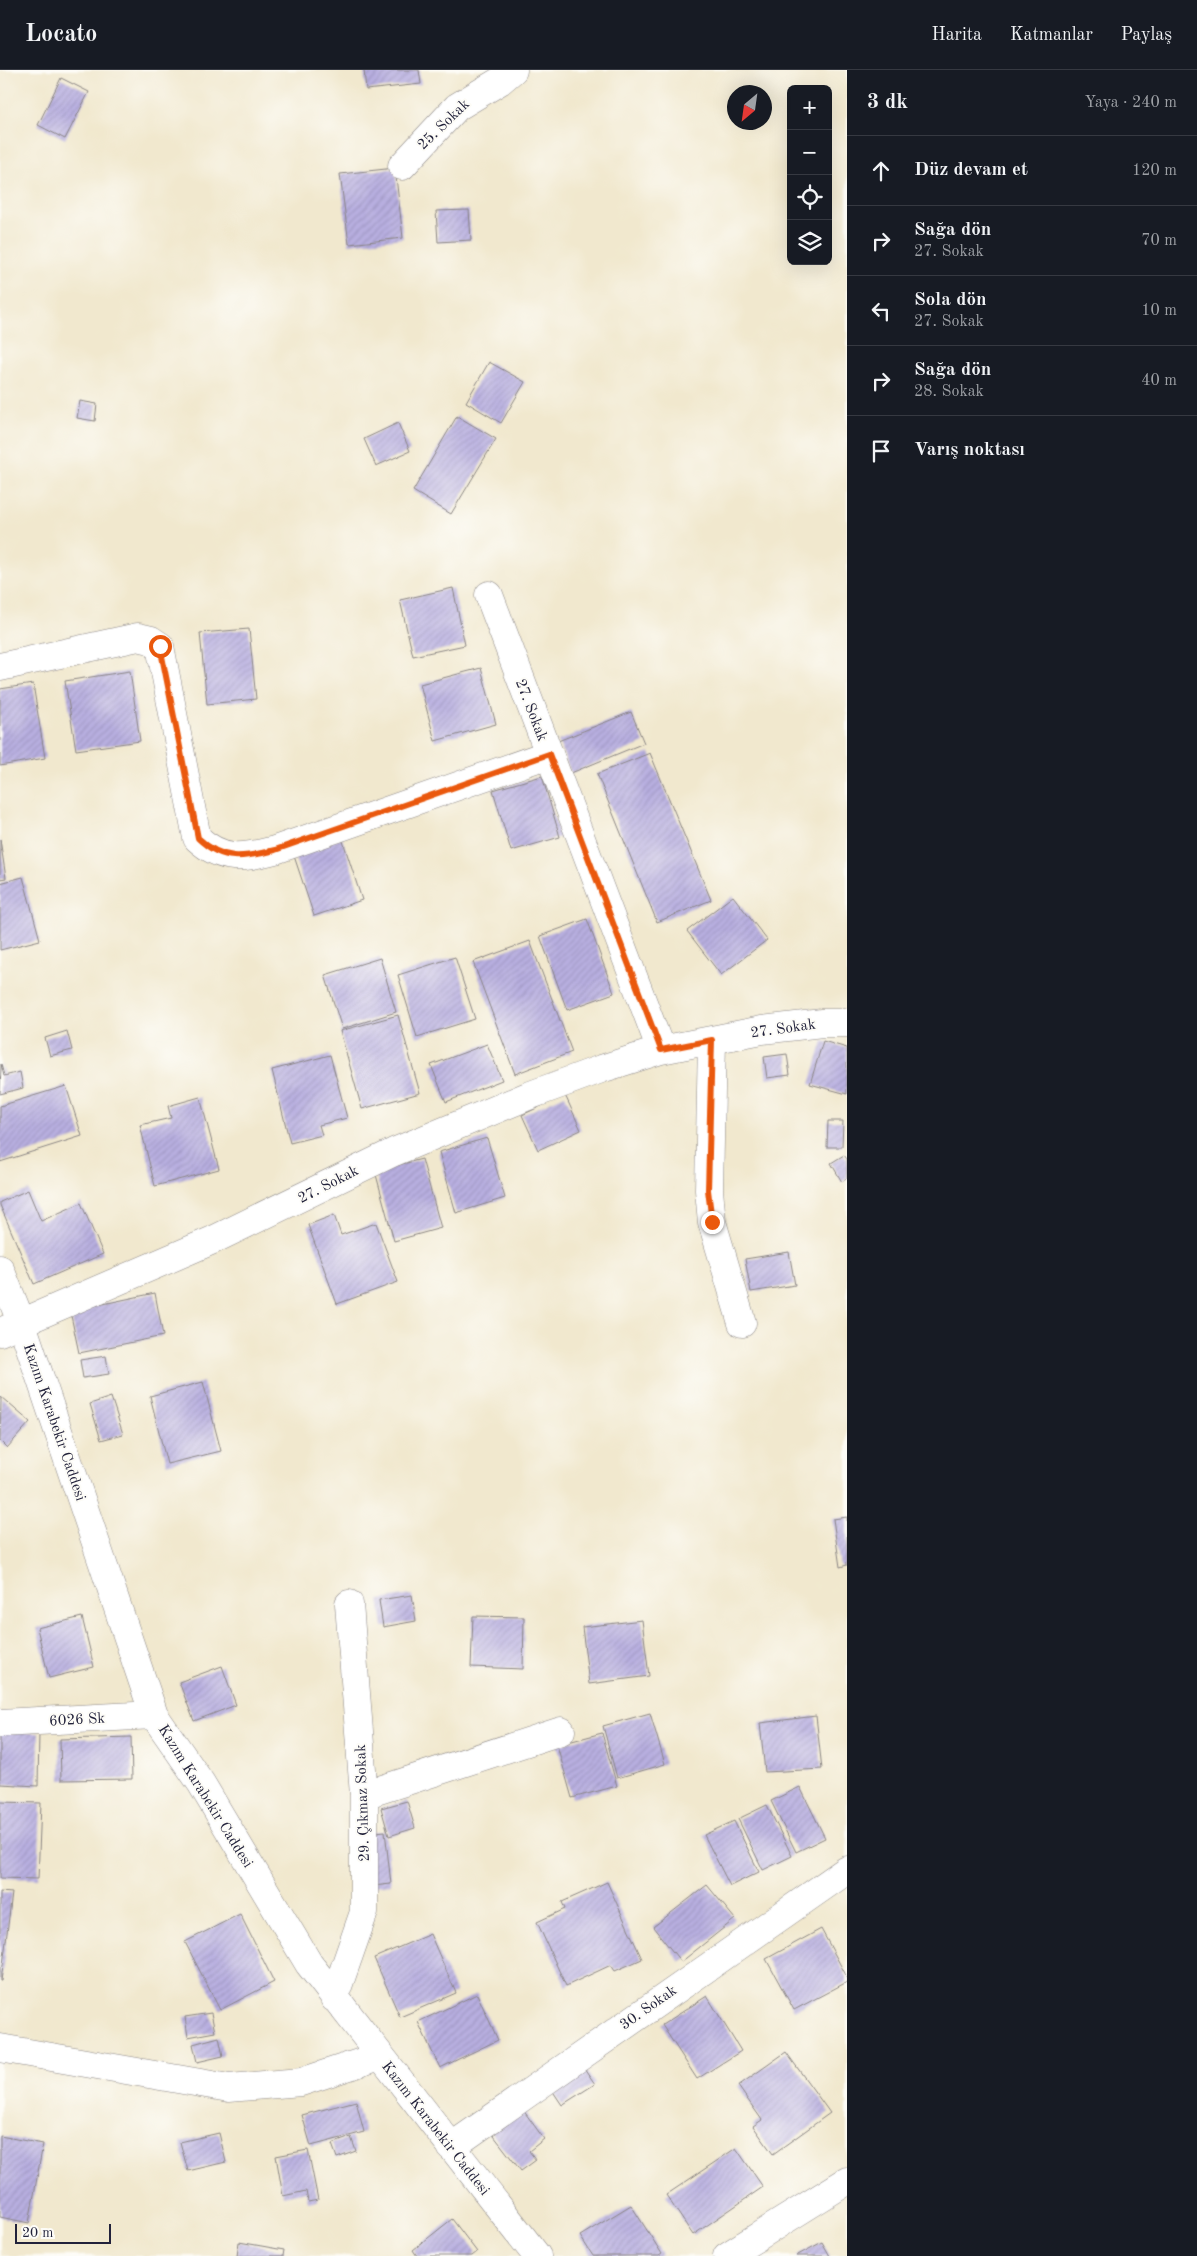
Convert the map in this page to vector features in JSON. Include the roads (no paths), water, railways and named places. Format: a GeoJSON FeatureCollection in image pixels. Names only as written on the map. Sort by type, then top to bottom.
{"type":"FeatureCollection","features":[{"type":"Feature","properties":{"kind":"street","name":"25. Sokak"},"geometry":{"type":"LineString","coordinates":[[402,166],[458,107],[500,81],[513,70]]}},
{"type":"Feature","properties":{"kind":"street","name":"27. Sokak"},"geometry":{"type":"LineString","coordinates":[[489,595],[661,1050]]}},
{"type":"Feature","properties":{"kind":"street"},"geometry":{"type":"LineString","coordinates":[[0,667],[138,637],[152,640],[160,646],[198,838],[219,853],[234,857],[250,856],[275,850],[549,754]]}},
{"type":"Feature","properties":{"kind":"street","name":"27. Sokak"},"geometry":{"type":"LineString","coordinates":[[11,1328],[213,1240],[394,1152],[528,1096],[601,1069],[661,1050],[762,1030],[847,1022]]}},
{"type":"Feature","properties":{"kind":"street"},"geometry":{"type":"LineString","coordinates":[[712,1040],[708,1190],[712,1222],[742,1323]]}},
{"type":"Feature","properties":{"kind":"street","name":"Kazım Karabekir Caddesi"},"geometry":{"type":"LineString","coordinates":[[0,1269],[11,1328],[154,1715],[201,1783],[310,1964],[334,1998],[537,2256]]}},
{"type":"Feature","properties":{"kind":"street","name":"29. Çıkmaz Sokak"},"geometry":{"type":"LineString","coordinates":[[334,1998],[364,1912],[364,1795],[349,1604]]}},
{"type":"Feature","properties":{"kind":"street","name":"6026 Sk"},"geometry":{"type":"LineString","coordinates":[[0,1723],[154,1715]]}},
{"type":"Feature","properties":{"kind":"street"},"geometry":{"type":"LineString","coordinates":[[364,1795],[561,1731]]}},
{"type":"Feature","properties":{"kind":"street","name":"30. Sokak"},"geometry":{"type":"LineString","coordinates":[[451,2147],[847,1870]]}},
{"type":"Feature","properties":{"kind":"street"},"geometry":{"type":"LineString","coordinates":[[0,2048],[230,2088],[301,2082],[380,2056]]}},
{"type":"Feature","properties":{"kind":"street"},"geometry":{"type":"LineString","coordinates":[[726,2256],[847,2181]]}}]}
